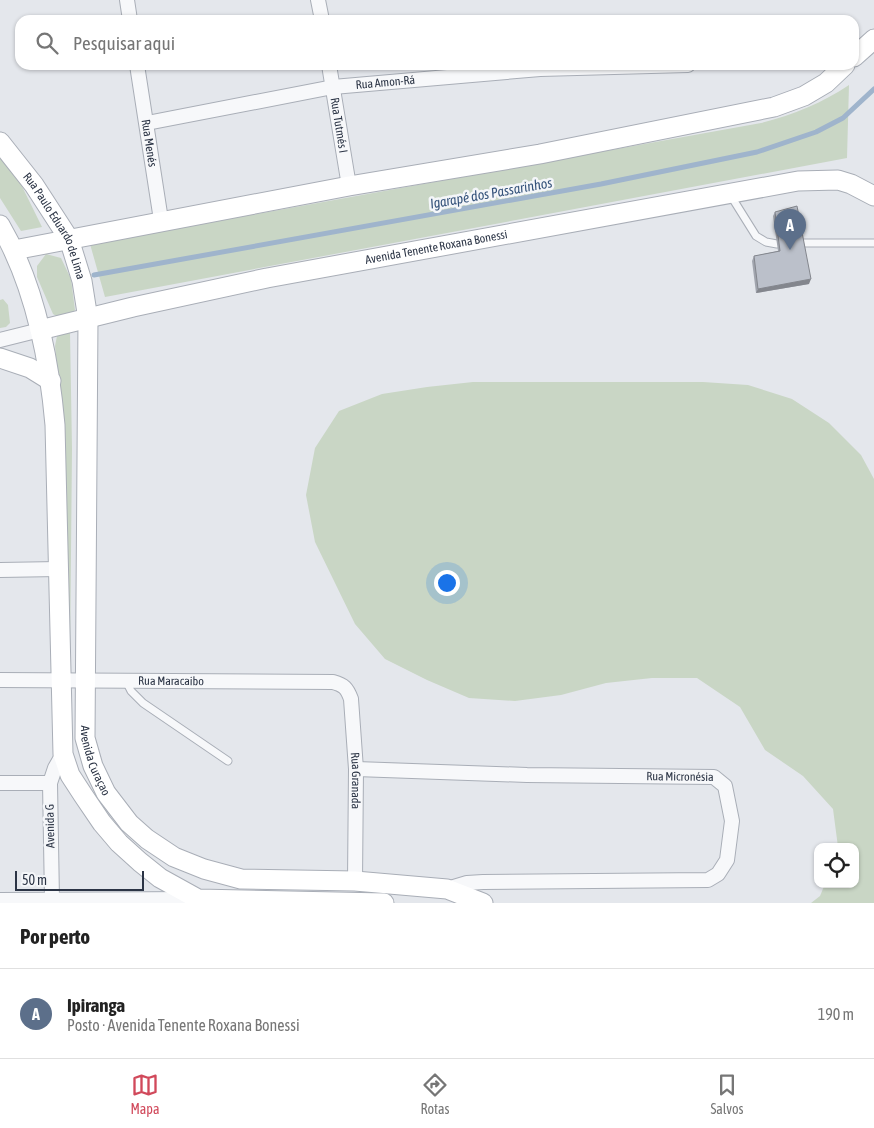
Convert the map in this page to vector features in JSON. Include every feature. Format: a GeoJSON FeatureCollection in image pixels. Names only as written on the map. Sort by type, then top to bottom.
{"type":"FeatureCollection","features":[{"type":"Feature","properties":{"kind":"street"},"geometry":{"type":"LineString","coordinates":[[127,0],[129,15]]}},
{"type":"Feature","properties":{"kind":"street"},"geometry":{"type":"LineString","coordinates":[[318,0],[321,15]]}},
{"type":"Feature","properties":{"kind":"street"},"geometry":{"type":"LineString","coordinates":[[859,52],[874,39]]}},
{"type":"Feature","properties":{"kind":"street","name":"Rua Menés"},"geometry":{"type":"LineString","coordinates":[[139,70],[161,220]]}},
{"type":"Feature","properties":{"kind":"street","name":"Rua Tutmés I"},"geometry":{"type":"LineString","coordinates":[[330,70],[349,186]]}},
{"type":"Feature","properties":{"kind":"street","name":"Rua Amon-Rá"},"geometry":{"type":"LineString","coordinates":[[147,123],[333,87],[528,70]]}},
{"type":"Feature","properties":{"kind":"street"},"geometry":{"type":"LineString","coordinates":[[7,251],[161,220],[540,154],[774,107],[804,96],[826,83],[840,70]]}},
{"type":"Feature","properties":{"kind":"street","name":"Rua Paulo Eduardo de Lima"},"geometry":{"type":"LineString","coordinates":[[0,142],[34,185],[69,239],[82,281],[88,319]]}},
{"type":"Feature","properties":{"kind":"street","name":"Avenida Tenente Roxana Bonessi"},"geometry":{"type":"LineString","coordinates":[[0,340],[133,307],[267,278],[798,181],[838,180],[851,184],[874,196]]}},
{"type":"Feature","properties":{"kind":"street"},"geometry":{"type":"LineString","coordinates":[[0,225],[7,251],[40,330]]}},
{"type":"Feature","properties":{"kind":"street","name":"Avenida Curaçao"},"geometry":{"type":"LineString","coordinates":[[88,319],[85,738],[93,766],[106,793],[129,822],[148,839],[174,857],[204,869],[241,879],[355,881],[447,889],[483,903]]}},
{"type":"Feature","properties":{"kind":"street","name":"Avenida Curaçao"},"geometry":{"type":"LineString","coordinates":[[40,330],[51,381],[55,425],[62,754],[70,775],[102,822],[119,843],[160,878],[198,899],[384,903]]}},
{"type":"Feature","properties":{"kind":"street"},"geometry":{"type":"LineString","coordinates":[[0,358],[30,368],[51,381]]}},
{"type":"Feature","properties":{"kind":"street"},"geometry":{"type":"LineString","coordinates":[[0,570],[58,569]]}},
{"type":"Feature","properties":{"kind":"street","name":"Rua Maracaibo"},"geometry":{"type":"LineString","coordinates":[[0,680],[333,682],[343,685]]}},
{"type":"Feature","properties":{"kind":"street","name":"Rua Granada"},"geometry":{"type":"LineString","coordinates":[[343,685],[351,699],[356,769],[355,881]]}},
{"type":"Feature","properties":{"kind":"street","name":"Avenida G"},"geometry":{"type":"LineString","coordinates":[[52,900],[50,783],[62,754]]}},
{"type":"Feature","properties":{"kind":"street","name":"Rua Micronésia"},"geometry":{"type":"LineString","coordinates":[[356,769],[527,775],[714,777],[724,786],[732,821],[727,860],[718,874],[708,880],[483,882],[467,883],[447,889]]}},
{"type":"Feature","properties":{"kind":"street"},"geometry":{"type":"LineString","coordinates":[[0,783],[50,783]]}},
{"type":"Feature","properties":{"kind":"street"},"geometry":{"type":"LineString","coordinates":[[0,900],[198,899]]}},
{"type":"Feature","properties":{"kind":"lane"},"geometry":{"type":"LineString","coordinates":[[730,194],[756,236],[766,242],[777,244]]}},
{"type":"Feature","properties":{"kind":"lane"},"geometry":{"type":"LineString","coordinates":[[802,243],[874,243]]}},
{"type":"Feature","properties":{"kind":"lane"},"geometry":{"type":"LineString","coordinates":[[126,681],[131,691],[143,703],[228,761]]}},
{"type":"Feature","properties":{"kind":"green space"},"geometry":{"type":"Polygon","coordinates":[[[849,85],[847,158],[105,297],[90,244],[761,123],[807,108],[849,85]]]}},
{"type":"Feature","properties":{"kind":"green space"},"geometry":{"type":"Polygon","coordinates":[[[0,152],[12,166],[42,227],[21,231],[0,198],[0,152]]]}},
{"type":"Feature","properties":{"kind":"green space"},"geometry":{"type":"Polygon","coordinates":[[[46,254],[61,258],[71,279],[75,310],[72,314],[58,317],[53,314],[37,277],[37,266],[46,254]]]}},
{"type":"Feature","properties":{"kind":"green space"},"geometry":{"type":"Polygon","coordinates":[[[3,299],[8,305],[10,323],[6,327],[0,328],[0,300],[3,299]]]}},
{"type":"Feature","properties":{"kind":"green space"},"geometry":{"type":"Polygon","coordinates":[[[70,332],[72,449],[69,670],[61,411],[55,346],[57,336],[70,332]]]}},
{"type":"Feature","properties":{"kind":"green space"},"geometry":{"type":"Polygon","coordinates":[[[473,382],[703,382],[748,385],[792,399],[829,423],[861,455],[874,479],[874,903],[811,903],[820,896],[823,888],[859,888],[859,843],[837,843],[833,809],[803,776],[765,750],[740,707],[697,678],[652,678],[606,683],[561,695],[515,701],[469,698],[385,659],[355,624],[315,542],[306,495],[315,448],[339,411],[382,394],[473,382]]]}},
{"type":"Feature","properties":{"kind":"building"},"geometry":{"type":"Polygon","coordinates":[[[797,206],[811,279],[758,289],[754,256],[780,251],[775,212],[797,206]]]}},
{"type":"Feature","properties":{"kind":"waterway","name":"Igarapé dos Passarinhos"},"geometry":{"type":"LineString","coordinates":[[94,275],[601,184],[757,152],[816,132],[843,118],[874,89]]}},
{"type":"Feature","properties":{"kind":"place","name":"Ipiranga"},"geometry":{"type":"Point","coordinates":[790,250]}}]}
